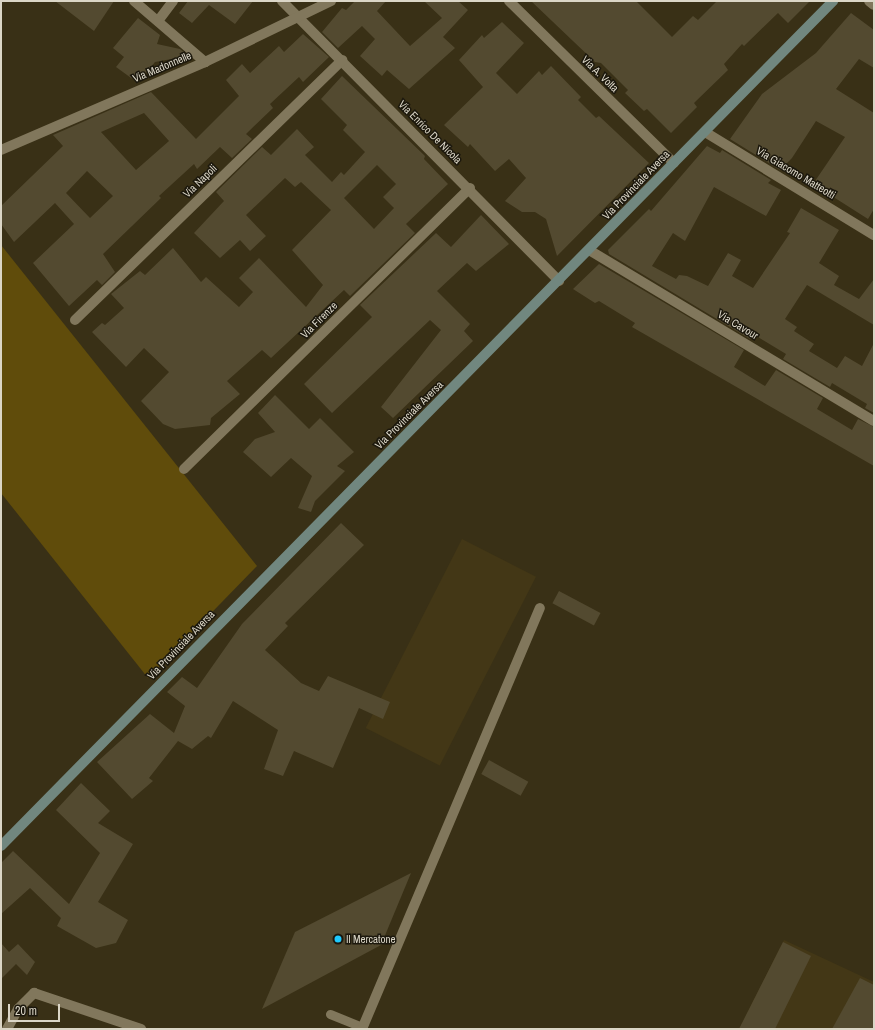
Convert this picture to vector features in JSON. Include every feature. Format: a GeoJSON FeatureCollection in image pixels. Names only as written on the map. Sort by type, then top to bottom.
{"type":"FeatureCollection","features":[{"type":"Feature","properties":{"kind":"street"},"geometry":{"type":"LineString","coordinates":[[134,1],[205,62]]}},
{"type":"Feature","properties":{"kind":"street"},"geometry":{"type":"LineString","coordinates":[[158,21],[173,1]]}},
{"type":"Feature","properties":{"kind":"street","name":"Via Enrico De Nicola"},"geometry":{"type":"LineString","coordinates":[[282,1],[470,188],[559,281]]}},
{"type":"Feature","properties":{"kind":"street","name":"Via Madonnelle"},"geometry":{"type":"LineString","coordinates":[[1,150],[205,62],[331,1]]}},
{"type":"Feature","properties":{"kind":"street","name":"Via A. Volta"},"geometry":{"type":"LineString","coordinates":[[509,1],[674,163]]}},
{"type":"Feature","properties":{"kind":"street","name":"Via Provinciale Aversa"},"geometry":{"type":"LineString","coordinates":[[1,846],[559,281],[833,1]]}},
{"type":"Feature","properties":{"kind":"street"},"geometry":{"type":"LineString","coordinates":[[869,1],[874,5]]}},
{"type":"Feature","properties":{"kind":"street","name":"Via Napoli"},"geometry":{"type":"LineString","coordinates":[[75,320],[342,60]]}},
{"type":"Feature","properties":{"kind":"street","name":"Via Giacomo Matteotti"},"geometry":{"type":"LineString","coordinates":[[705,132],[874,235]]}},
{"type":"Feature","properties":{"kind":"street","name":"Via Firenze"},"geometry":{"type":"LineString","coordinates":[[184,469],[470,188]]}},
{"type":"Feature","properties":{"kind":"street","name":"Via Cavour"},"geometry":{"type":"LineString","coordinates":[[589,250],[874,420]]}},
{"type":"Feature","properties":{"kind":"street"},"geometry":{"type":"LineString","coordinates":[[363,1028],[540,608]]}},
{"type":"Feature","properties":{"kind":"street"},"geometry":{"type":"LineString","coordinates":[[7,1029],[18,1009],[34,993],[141,1029]]}},
{"type":"Feature","properties":{"kind":"lane"},"geometry":{"type":"LineString","coordinates":[[330,1014],[363,1028]]}},
{"type":"Feature","properties":{"kind":"shaded area"},"geometry":{"type":"Polygon","coordinates":[[[1,245],[257,566],[148,678],[1,493],[1,245]]]}},
{"type":"Feature","properties":{"kind":"shaded area"},"geometry":{"type":"Polygon","coordinates":[[[462,539],[536,577],[440,766],[366,728],[462,539]]]}},
{"type":"Feature","properties":{"kind":"shaded area"},"geometry":{"type":"Polygon","coordinates":[[[784,940],[874,982],[874,1029],[739,1029],[784,940]]]}},
{"type":"Feature","properties":{"kind":"building"},"geometry":{"type":"Polygon","coordinates":[[[55,1],[114,1],[94,31],[55,1]]]}},
{"type":"Feature","properties":{"kind":"building"},"geometry":{"type":"Polygon","coordinates":[[[188,1],[253,1],[235,24],[209,5],[192,23],[179,13],[188,1]]]}},
{"type":"Feature","properties":{"kind":"building"},"geometry":{"type":"Polygon","coordinates":[[[355,1],[386,1],[377,11],[410,46],[442,18],[424,1],[458,1],[468,10],[443,37],[455,48],[409,89],[387,70],[382,76],[360,56],[375,39],[362,26],[338,48],[322,32],[342,8],[346,10],[355,1]]]}},
{"type":"Feature","properties":{"kind":"building"},"geometry":{"type":"Polygon","coordinates":[[[531,1],[636,1],[672,37],[693,16],[698,20],[717,1],[810,1],[788,23],[778,13],[744,46],[742,44],[724,64],[728,70],[694,103],[697,107],[671,133],[647,109],[644,111],[625,93],[628,90],[601,63],[595,62],[531,1]]]}},
{"type":"Feature","properties":{"kind":"building"},"geometry":{"type":"Polygon","coordinates":[[[851,13],[874,30],[874,68],[859,59],[836,89],[874,113],[874,209],[868,219],[813,184],[845,137],[816,121],[792,158],[780,170],[730,139],[762,94],[816,53],[851,13]]]}},
{"type":"Feature","properties":{"kind":"building"},"geometry":{"type":"Polygon","coordinates":[[[138,18],[160,35],[157,44],[180,49],[188,56],[155,62],[138,83],[116,67],[124,57],[113,48],[138,18]]]}},
{"type":"Feature","properties":{"kind":"building"},"geometry":{"type":"Polygon","coordinates":[[[502,22],[524,43],[496,73],[517,94],[539,71],[542,75],[551,66],[581,97],[578,100],[596,118],[599,116],[649,163],[557,256],[546,219],[535,212],[522,212],[505,201],[526,178],[509,159],[495,171],[470,144],[468,147],[444,125],[483,87],[459,60],[482,35],[484,38],[502,22]]]}},
{"type":"Feature","properties":{"kind":"building"},"geometry":{"type":"Polygon","coordinates":[[[303,34],[329,57],[303,82],[299,77],[270,104],[273,108],[246,134],[252,139],[232,158],[220,147],[197,169],[194,164],[159,196],[161,198],[103,254],[115,272],[102,285],[97,280],[69,306],[33,263],[74,224],[55,203],[14,242],[1,224],[1,206],[63,146],[53,135],[151,92],[196,139],[239,96],[226,80],[242,64],[250,73],[279,46],[284,52],[303,34]],[[144,113],[101,132],[136,170],[169,141],[144,113]],[[87,171],[66,193],[90,218],[113,196],[87,171]]]}},
{"type":"Feature","properties":{"kind":"building"},"geometry":{"type":"Polygon","coordinates":[[[342,76],[425,156],[424,159],[448,184],[406,224],[415,233],[350,296],[344,290],[271,358],[262,350],[227,381],[240,394],[211,418],[210,425],[175,429],[163,424],[141,401],[169,372],[144,348],[126,367],[92,332],[102,323],[105,325],[124,308],[111,294],[140,271],[145,275],[173,248],[201,282],[206,277],[239,307],[253,292],[239,278],[259,258],[306,307],[323,285],[292,250],[331,210],[301,182],[295,187],[285,178],[246,215],[266,236],[250,251],[240,240],[220,258],[194,233],[224,201],[216,192],[262,147],[271,155],[297,129],[314,147],[305,155],[332,182],[341,172],[344,175],[365,152],[343,130],[347,125],[321,99],[342,76]],[[377,165],[344,198],[374,229],[394,208],[383,197],[396,184],[377,165]]]}},
{"type":"Feature","properties":{"kind":"building"},"geometry":{"type":"Polygon","coordinates":[[[707,146],[720,153],[722,150],[771,180],[768,183],[781,190],[766,216],[714,187],[685,241],[673,233],[652,266],[676,279],[679,275],[687,276],[708,286],[728,253],[741,260],[732,276],[753,288],[790,233],[787,232],[801,208],[839,230],[819,263],[839,276],[834,285],[859,299],[874,279],[874,325],[807,285],[785,319],[797,327],[794,331],[814,344],[809,351],[837,368],[845,356],[862,366],[874,343],[874,413],[865,408],[867,404],[832,383],[830,387],[783,359],[786,354],[753,334],[750,339],[609,254],[608,250],[649,209],[651,211],[707,146]]]}},
{"type":"Feature","properties":{"kind":"building"},"geometry":{"type":"Polygon","coordinates":[[[481,215],[509,244],[476,271],[467,263],[437,291],[470,324],[464,331],[473,341],[393,418],[381,407],[441,330],[430,320],[332,413],[304,384],[372,317],[360,305],[436,233],[451,247],[481,215]]]}},
{"type":"Feature","properties":{"kind":"building"},"geometry":{"type":"Polygon","coordinates":[[[599,264],[744,350],[734,367],[765,386],[776,370],[823,398],[817,409],[852,430],[858,419],[874,427],[874,466],[632,327],[635,323],[599,301],[595,303],[573,289],[599,264]]]}},
{"type":"Feature","properties":{"kind":"building"},"geometry":{"type":"Polygon","coordinates":[[[275,395],[309,429],[320,418],[354,452],[337,466],[345,471],[315,501],[311,512],[298,508],[312,476],[291,458],[271,477],[243,452],[255,439],[275,432],[258,413],[275,395]]]}},
{"type":"Feature","properties":{"kind":"building"},"geometry":{"type":"Polygon","coordinates":[[[341,523],[364,545],[285,623],[288,626],[265,650],[301,683],[319,691],[328,676],[390,702],[383,719],[359,708],[333,768],[294,751],[283,776],[264,769],[278,730],[233,701],[211,738],[208,736],[192,749],[178,741],[149,778],[153,781],[132,799],[97,762],[150,714],[174,733],[185,706],[167,692],[182,677],[197,688],[242,624],[341,523]]]}},
{"type":"Feature","properties":{"kind":"building"},"geometry":{"type":"Polygon","coordinates":[[[559,591],[600,613],[594,625],[552,603],[559,591]]]}},
{"type":"Feature","properties":{"kind":"building"},"geometry":{"type":"Polygon","coordinates":[[[489,760],[528,782],[521,796],[481,774],[489,760]]]}},
{"type":"Feature","properties":{"kind":"building"},"geometry":{"type":"Polygon","coordinates":[[[81,783],[110,811],[98,823],[133,844],[98,902],[128,920],[116,943],[96,948],[57,926],[61,918],[30,888],[1,914],[1,863],[13,851],[69,904],[100,853],[56,810],[81,783]]]}},
{"type":"Feature","properties":{"kind":"building","name":"Il Mercatone"},"geometry":{"type":"Polygon","coordinates":[[[411,873],[381,945],[262,1009],[295,932],[411,873]]]}},
{"type":"Feature","properties":{"kind":"building"},"geometry":{"type":"Polygon","coordinates":[[[783,942],[811,956],[775,1029],[739,1029],[783,942]]]}},
{"type":"Feature","properties":{"kind":"building"},"geometry":{"type":"Polygon","coordinates":[[[1,943],[9,952],[18,944],[35,962],[27,975],[16,964],[1,979],[1,943]]]}},
{"type":"Feature","properties":{"kind":"building"},"geometry":{"type":"Polygon","coordinates":[[[860,978],[874,985],[874,1029],[832,1029],[860,978]]]}},
{"type":"Feature","properties":{"kind":"place","name":"Il Mercatone"},"geometry":{"type":"Point","coordinates":[338,939]}}]}
